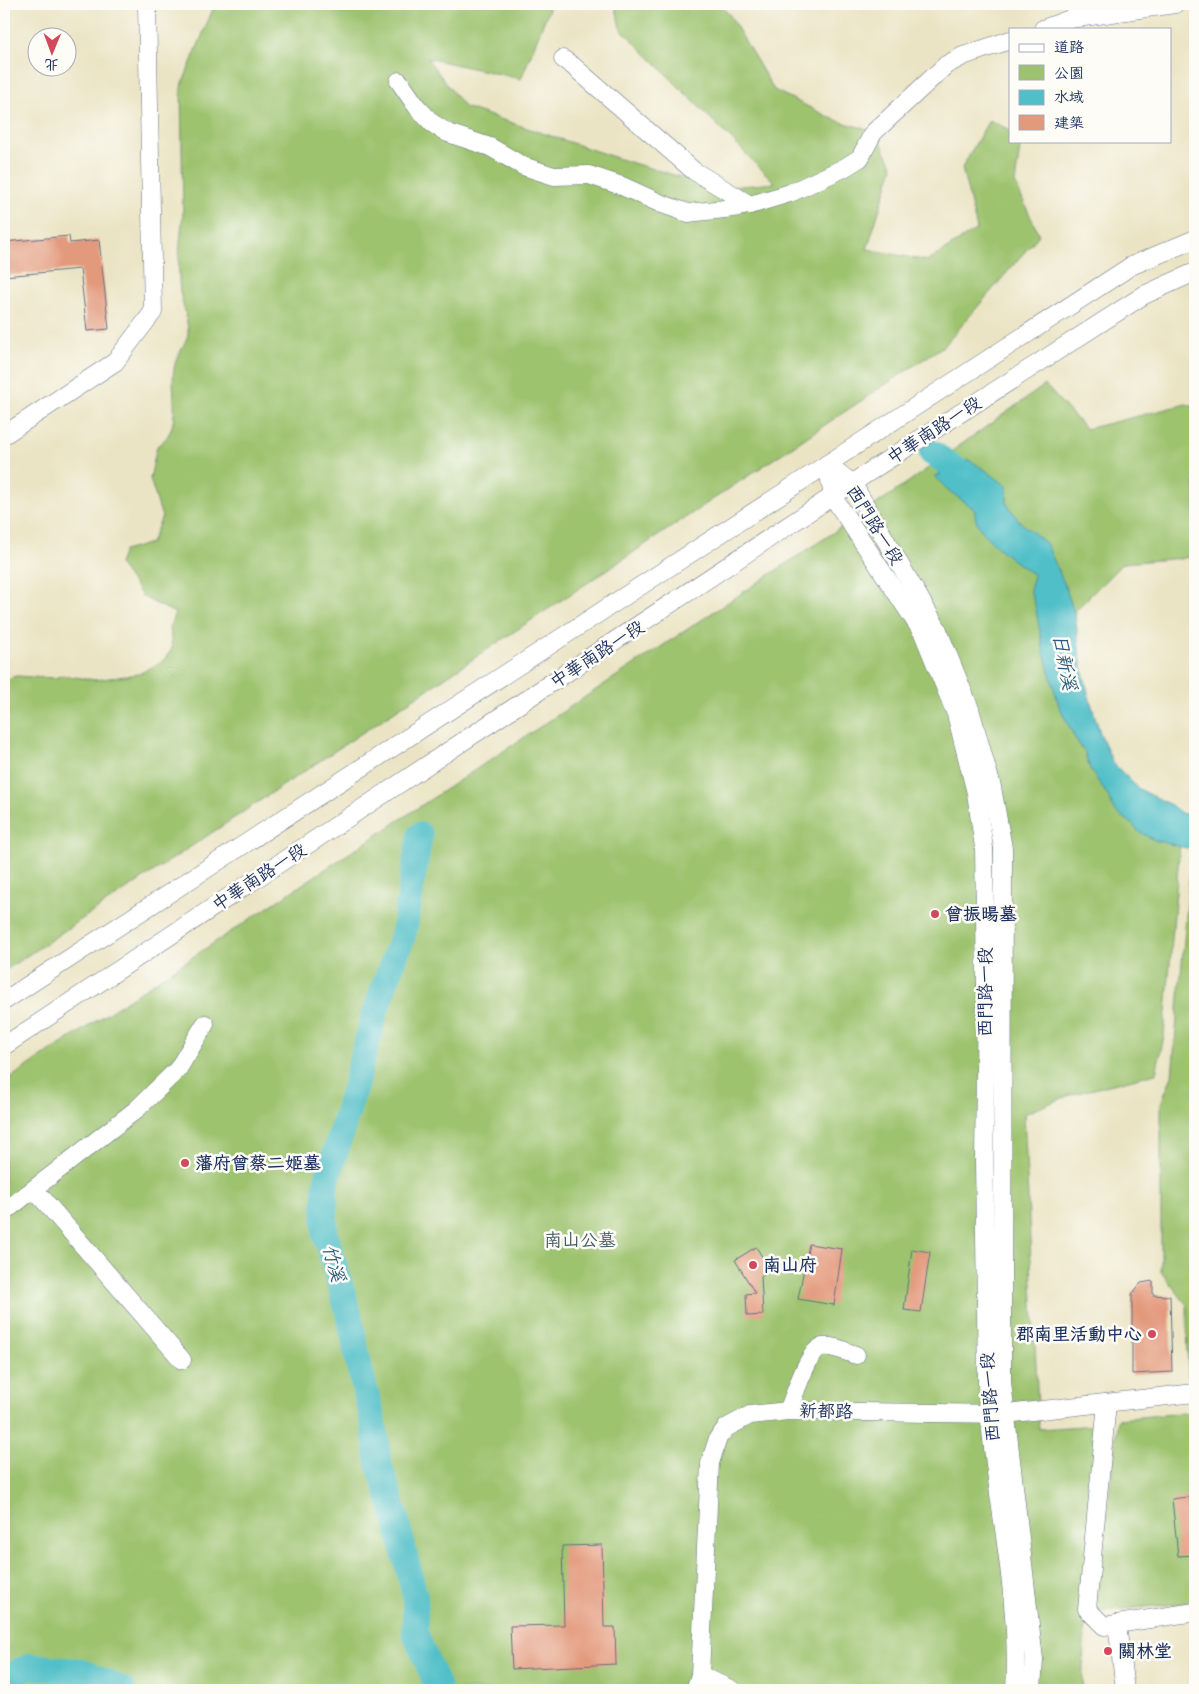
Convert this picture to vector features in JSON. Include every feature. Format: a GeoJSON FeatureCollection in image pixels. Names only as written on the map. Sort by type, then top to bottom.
{"type":"FeatureCollection","features":[{"type":"Feature","properties":{"kind":"street"},"geometry":{"type":"LineString","coordinates":[[4,435],[115,362],[153,312],[147,4]]}},
{"type":"Feature","properties":{"kind":"street"},"geometry":{"type":"LineString","coordinates":[[1046,28],[1070,20],[1175,4]]}},
{"type":"Feature","properties":{"kind":"street"},"geometry":{"type":"LineString","coordinates":[[399,81],[417,107],[432,123],[448,133],[490,147],[523,166],[554,176],[589,175],[622,186],[662,204],[688,213],[734,208],[790,193],[844,168],[860,158],[874,133],[946,65],[963,56],[1009,40]]}},
{"type":"Feature","properties":{"kind":"street"},"geometry":{"type":"LineString","coordinates":[[562,59],[581,73],[694,171],[750,204]]}},
{"type":"Feature","properties":{"kind":"street","name":"中華南路一段"},"geometry":{"type":"LineString","coordinates":[[4,1001],[1131,266],[1195,239]]}},
{"type":"Feature","properties":{"kind":"street","name":"中華南路一段"},"geometry":{"type":"LineString","coordinates":[[4,1046],[853,484],[1144,295],[1195,272]]}},
{"type":"Feature","properties":{"kind":"street","name":"西門路一段"},"geometry":{"type":"LineString","coordinates":[[826,464],[853,484],[937,628],[970,709],[992,787],[1003,848],[1002,1382],[997,1414],[1016,1662],[1015,1690]]}},
{"type":"Feature","properties":{"kind":"street","name":"西門路一段"},"geometry":{"type":"LineString","coordinates":[[826,464],[833,497],[923,634],[956,714],[976,793],[984,848],[986,986],[985,1311],[997,1414],[1034,1659],[1032,1690]]}},
{"type":"Feature","properties":{"kind":"street"},"geometry":{"type":"LineString","coordinates":[[4,1212],[136,1109],[178,1069],[205,1024]]}},
{"type":"Feature","properties":{"kind":"street"},"geometry":{"type":"LineString","coordinates":[[34,1189],[182,1360]]}},
{"type":"Feature","properties":{"kind":"street"},"geometry":{"type":"LineString","coordinates":[[788,1410],[811,1355],[820,1348],[829,1346],[856,1355]]}},
{"type":"Feature","properties":{"kind":"street","name":"新都路"},"geometry":{"type":"LineString","coordinates":[[698,1683],[710,1462],[718,1438],[726,1428],[750,1415],[788,1410],[997,1414],[1195,1393]]}},
{"type":"Feature","properties":{"kind":"street"},"geometry":{"type":"LineString","coordinates":[[1107,1403],[1088,1609],[1110,1625],[1125,1690]]}},
{"type":"Feature","properties":{"kind":"street"},"geometry":{"type":"LineString","coordinates":[[1110,1625],[1195,1612]]}},
{"type":"Feature","properties":{"kind":"street"},"geometry":{"type":"LineString","coordinates":[[698,1683],[732,1690]]}},
{"type":"Feature","properties":{"kind":"green space"},"geometry":{"type":"Polygon","coordinates":[[[215,4],[551,4],[521,79],[427,58],[464,107],[626,161],[718,188],[775,183],[620,28],[615,4],[719,4],[729,14],[774,90],[835,120],[876,132],[893,167],[867,249],[928,261],[977,229],[962,168],[989,120],[1009,130],[1009,142],[1021,142],[1015,183],[1039,235],[945,345],[4,971],[4,680],[16,676],[55,678],[62,675],[95,680],[139,674],[163,661],[172,649],[170,626],[175,613],[143,597],[119,564],[124,551],[151,543],[162,517],[150,479],[157,446],[166,438],[174,419],[173,374],[175,364],[188,333],[187,319],[180,291],[179,273],[183,215],[181,87],[215,4]]]}},
{"type":"Feature","properties":{"kind":"green space","name":"南山公墓"},"geometry":{"type":"Polygon","coordinates":[[[1045,385],[1086,429],[1186,404],[1195,407],[1195,557],[1123,563],[1064,622],[1100,769],[1181,831],[1164,1036],[1156,1073],[1070,1095],[1024,1114],[1039,1429],[1097,1425],[1082,1690],[4,1690],[4,1082],[893,493],[1045,385]]]}},
{"type":"Feature","properties":{"kind":"green space"},"geometry":{"type":"Polygon","coordinates":[[[1190,872],[1195,872],[1195,1240],[1193,1256],[1195,1258],[1195,1378],[1188,1378],[1187,1305],[1161,1272],[1161,1103],[1172,1076],[1190,872]]]}},
{"type":"Feature","properties":{"kind":"green space"},"geometry":{"type":"Polygon","coordinates":[[[1195,1412],[1195,1602],[1095,1612],[1118,1419],[1195,1412]]]}},
{"type":"Feature","properties":{"kind":"water"},"geometry":{"type":"Polygon","coordinates":[[[969,460],[1007,486],[1007,504],[1020,522],[1046,543],[1064,583],[1075,615],[1081,663],[1088,693],[1100,733],[1113,763],[1139,789],[1171,805],[1181,813],[1195,816],[1195,848],[1186,848],[1154,840],[1138,831],[1130,822],[1114,811],[1108,796],[1090,769],[1085,753],[1059,706],[1044,653],[1035,605],[1030,590],[1034,575],[993,543],[985,535],[976,520],[974,509],[948,490],[935,477],[969,460]]]}},
{"type":"Feature","properties":{"kind":"building"},"geometry":{"type":"Polygon","coordinates":[[[69,236],[70,243],[99,240],[109,329],[87,331],[80,269],[4,276],[4,242],[69,236]]]}},
{"type":"Feature","properties":{"kind":"building"},"geometry":{"type":"Polygon","coordinates":[[[809,1244],[842,1249],[834,1305],[798,1299],[809,1244]]]}},
{"type":"Feature","properties":{"kind":"building"},"geometry":{"type":"Polygon","coordinates":[[[756,1247],[771,1271],[761,1277],[763,1315],[747,1316],[746,1294],[755,1293],[735,1260],[756,1247]]]}},
{"type":"Feature","properties":{"kind":"building"},"geometry":{"type":"Polygon","coordinates":[[[912,1249],[930,1252],[921,1312],[904,1310],[912,1249]]]}},
{"type":"Feature","properties":{"kind":"building","name":"郡南里活動中心"},"geometry":{"type":"Polygon","coordinates":[[[1153,1281],[1153,1295],[1170,1296],[1172,1372],[1132,1374],[1132,1294],[1141,1283],[1153,1281]]]}},
{"type":"Feature","properties":{"kind":"building"},"geometry":{"type":"Polygon","coordinates":[[[1195,1496],[1195,1555],[1178,1556],[1172,1499],[1195,1496]]]}},
{"type":"Feature","properties":{"kind":"building"},"geometry":{"type":"Polygon","coordinates":[[[602,1545],[604,1627],[615,1627],[616,1664],[512,1669],[510,1626],[564,1625],[562,1546],[602,1545]]]}},
{"type":"Feature","properties":{"kind":"waterway","name":"日新溪"},"geometry":{"type":"LineString","coordinates":[[932,453],[953,467],[980,491]]}},
{"type":"Feature","properties":{"kind":"waterway","name":"竹溪"},"geometry":{"type":"LineString","coordinates":[[420,835],[404,932],[376,1009],[325,1187],[325,1233],[350,1318],[359,1366],[374,1425],[379,1464],[394,1511],[415,1596],[415,1633],[439,1690]]}},
{"type":"Feature","properties":{"kind":"waterway","name":"竹溪"},"geometry":{"type":"LineString","coordinates":[[4,1678],[31,1666],[82,1672],[123,1690]]}},
{"type":"Feature","properties":{"kind":"place","name":"曾振暘墓"},"geometry":{"type":"Point","coordinates":[935,914]}},
{"type":"Feature","properties":{"kind":"place","name":"藩府曾蔡二姬墓"},"geometry":{"type":"Point","coordinates":[185,1163]}},
{"type":"Feature","properties":{"kind":"place","name":"南山府"},"geometry":{"type":"Point","coordinates":[753,1265]}},
{"type":"Feature","properties":{"kind":"place","name":"郡南里活動中心"},"geometry":{"type":"Point","coordinates":[1152,1334]}},
{"type":"Feature","properties":{"kind":"place","name":"關林堂"},"geometry":{"type":"Point","coordinates":[1108,1651]}}]}
